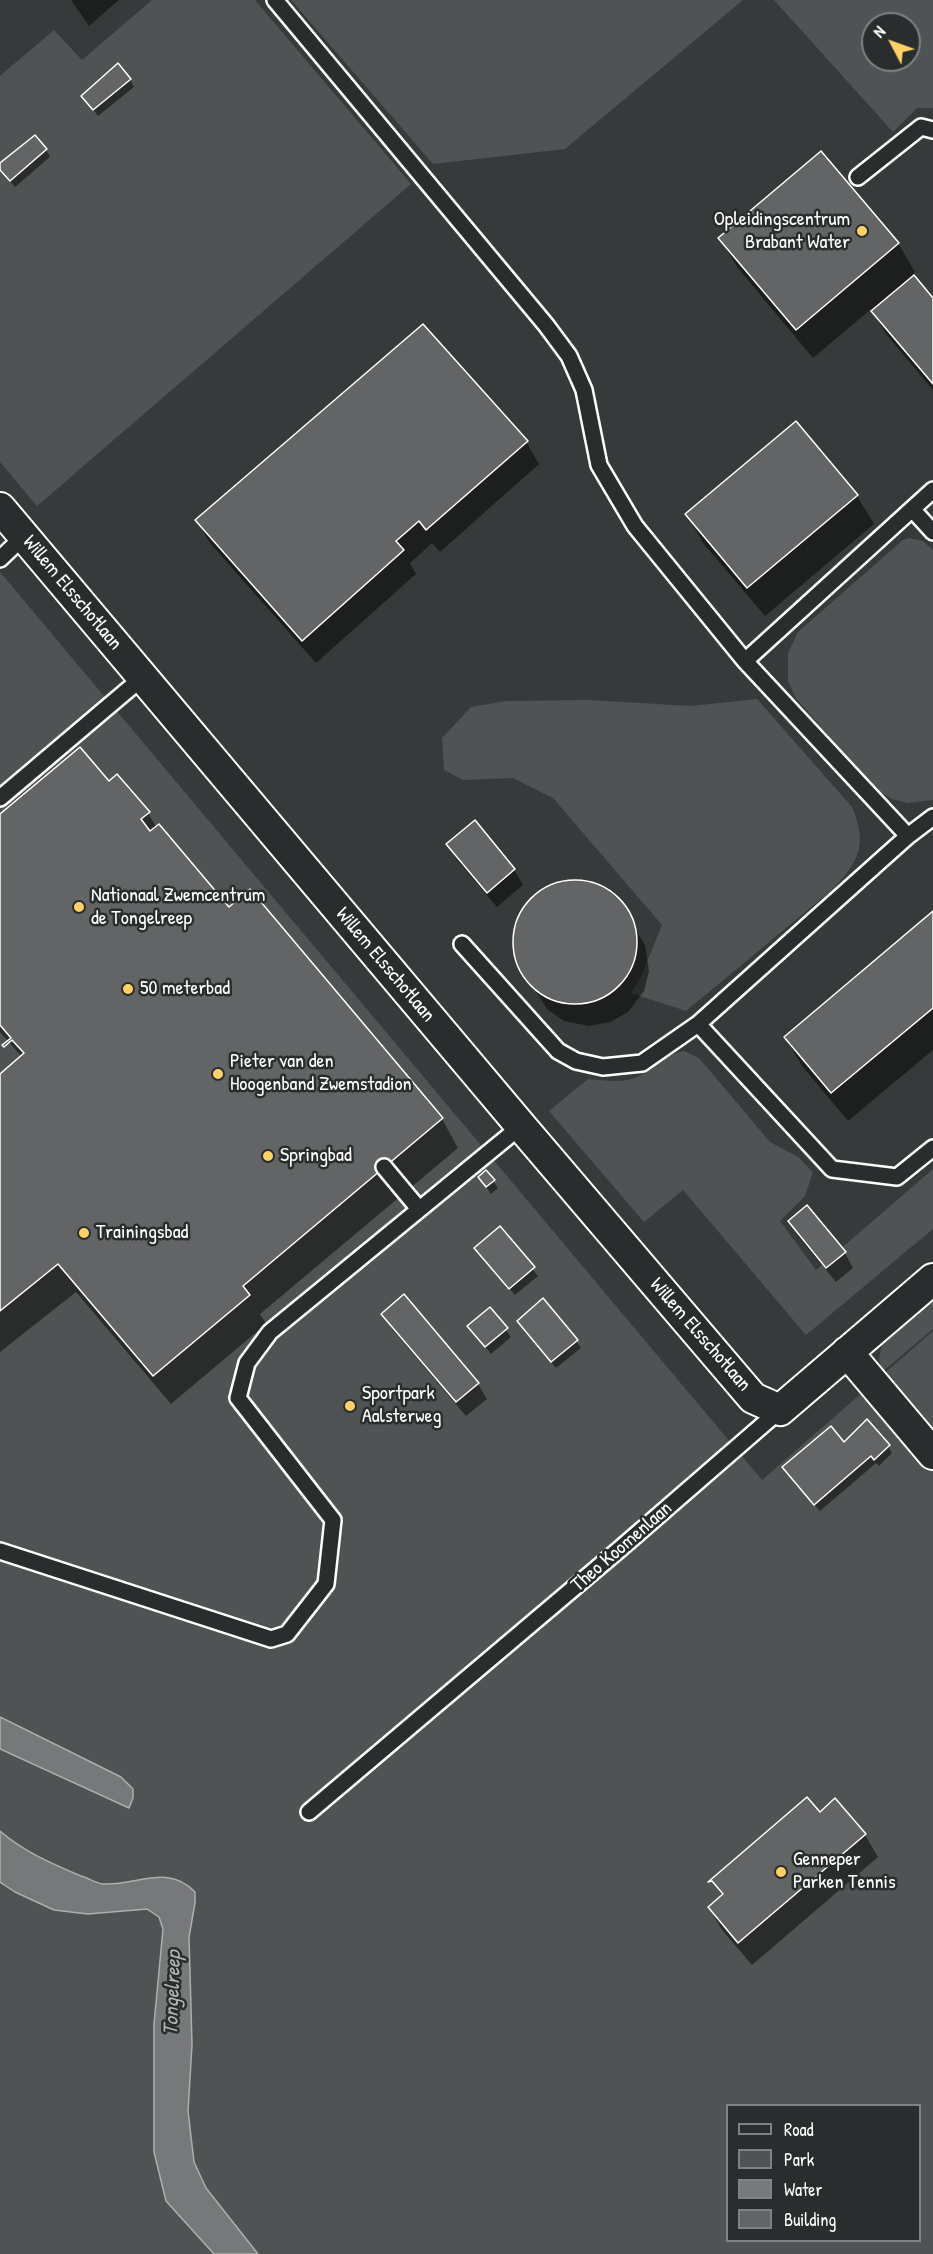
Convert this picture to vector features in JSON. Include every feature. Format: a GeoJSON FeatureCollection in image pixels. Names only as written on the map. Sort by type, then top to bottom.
{"type":"FeatureCollection","features":[{"type":"Feature","properties":{"kind":"street","name":"Willem Elsschotlaan"},"geometry":{"type":"LineString","coordinates":[[0,508],[753,1398],[780,1410]]}},
{"type":"Feature","properties":{"kind":"street","name":"Theo Koomenlaan"},"geometry":{"type":"LineString","coordinates":[[780,1410],[933,1279]]}},
{"type":"Feature","properties":{"kind":"street"},"geometry":{"type":"LineString","coordinates":[[847,1352],[933,1454]]}},
{"type":"Feature","properties":{"kind":"lane"},"geometry":{"type":"LineString","coordinates":[[275,0],[569,356],[584,390],[599,465],[635,526],[745,661],[908,836]]}},
{"type":"Feature","properties":{"kind":"lane"},"geometry":{"type":"LineString","coordinates":[[858,177],[921,127],[933,130]]}},
{"type":"Feature","properties":{"kind":"lane"},"geometry":{"type":"LineString","coordinates":[[745,661],[933,490]]}},
{"type":"Feature","properties":{"kind":"lane"},"geometry":{"type":"LineString","coordinates":[[912,509],[933,532]]}},
{"type":"Feature","properties":{"kind":"lane"},"geometry":{"type":"LineString","coordinates":[[0,558],[24,536]]}},
{"type":"Feature","properties":{"kind":"lane"},"geometry":{"type":"LineString","coordinates":[[0,798],[143,677]]}},
{"type":"Feature","properties":{"kind":"lane"},"geometry":{"type":"LineString","coordinates":[[462,944],[558,1051],[576,1061],[603,1068],[642,1063],[698,1024],[933,816]]}},
{"type":"Feature","properties":{"kind":"lane"},"geometry":{"type":"LineString","coordinates":[[698,1024],[832,1169],[897,1177],[933,1148]]}},
{"type":"Feature","properties":{"kind":"lane"},"geometry":{"type":"LineString","coordinates":[[0,1551],[271,1639],[288,1634],[326,1584],[333,1520],[238,1398],[247,1363],[270,1332],[521,1126]]}},
{"type":"Feature","properties":{"kind":"lane"},"geometry":{"type":"LineString","coordinates":[[384,1167],[419,1209]]}},
{"type":"Feature","properties":{"kind":"lane","name":"Theo Koomenlaan"},"geometry":{"type":"LineString","coordinates":[[309,1812],[780,1410]]}},
{"type":"Feature","properties":{"kind":"green space"},"geometry":{"type":"Polygon","coordinates":[[[152,0],[255,0],[411,184],[37,506],[0,462],[0,76],[54,30],[82,60],[152,0]]]}},
{"type":"Feature","properties":{"kind":"green space"},"geometry":{"type":"Polygon","coordinates":[[[291,0],[743,0],[565,149],[433,164],[291,0]]]}},
{"type":"Feature","properties":{"kind":"green space"},"geometry":{"type":"Polygon","coordinates":[[[774,0],[933,0],[933,108],[917,108],[893,132],[774,0]]]}},
{"type":"Feature","properties":{"kind":"green space"},"geometry":{"type":"Polygon","coordinates":[[[909,538],[923,541],[933,550],[933,800],[908,803],[892,799],[875,789],[795,697],[788,681],[788,653],[798,632],[903,540],[909,538]]]}},
{"type":"Feature","properties":{"kind":"green space","name":"Sportpark Aalsterweg"},"geometry":{"type":"Polygon","coordinates":[[[0,572],[762,1480],[933,1331],[933,2254],[0,2254],[0,572]]]}},
{"type":"Feature","properties":{"kind":"green space"},"geometry":{"type":"Polygon","coordinates":[[[757,699],[852,807],[859,832],[858,852],[849,870],[832,890],[686,1011],[631,993],[640,979],[662,925],[553,798],[513,778],[463,780],[444,770],[442,738],[471,707],[506,701],[588,700],[691,706],[757,699]]]}},
{"type":"Feature","properties":{"kind":"green space"},"geometry":{"type":"Polygon","coordinates":[[[684,1051],[699,1058],[770,1142],[798,1157],[813,1172],[805,1196],[780,1221],[816,1270],[933,1169],[933,1229],[806,1335],[683,1190],[644,1222],[549,1111],[588,1079],[627,1080],[645,1073],[672,1055],[684,1051]]]}},
{"type":"Feature","properties":{"kind":"green space"},"geometry":{"type":"Polygon","coordinates":[[[933,1301],[933,1329],[882,1372],[879,1360],[882,1345],[933,1301]]]}},
{"type":"Feature","properties":{"kind":"water"},"geometry":{"type":"Polygon","coordinates":[[[0,1717],[121,1777],[133,1789],[133,1798],[129,1808],[0,1749],[0,1717]]]}},
{"type":"Feature","properties":{"kind":"water","name":"Tongelreep"},"geometry":{"type":"Polygon","coordinates":[[[0,1831],[39,1857],[98,1883],[116,1884],[163,1877],[184,1883],[195,1892],[189,1937],[192,2045],[188,2111],[194,2162],[206,2188],[258,2254],[214,2254],[166,2201],[154,2152],[154,2024],[163,1929],[159,1917],[147,1909],[88,1914],[54,1910],[15,1892],[0,1882],[0,1831]]]}},
{"type":"Feature","properties":{"kind":"building"},"geometry":{"type":"Polygon","coordinates":[[[118,63],[131,79],[93,110],[81,96],[118,63]]]}},
{"type":"Feature","properties":{"kind":"building"},"geometry":{"type":"Polygon","coordinates":[[[35,135],[47,149],[10,181],[0,170],[0,163],[35,135]]]}},
{"type":"Feature","properties":{"kind":"building"},"geometry":{"type":"Polygon","coordinates":[[[821,151],[899,243],[796,330],[718,238],[821,151]]]}},
{"type":"Feature","properties":{"kind":"building"},"geometry":{"type":"Polygon","coordinates":[[[914,275],[933,298],[933,384],[871,311],[914,275]]]}},
{"type":"Feature","properties":{"kind":"building"},"geometry":{"type":"Polygon","coordinates":[[[423,324],[528,441],[426,530],[419,521],[396,541],[404,550],[302,641],[195,520],[423,324]]]}},
{"type":"Feature","properties":{"kind":"building"},"geometry":{"type":"Polygon","coordinates":[[[796,421],[858,495],[747,588],[685,514],[796,421]]]}},
{"type":"Feature","properties":{"kind":"building","name":"Pieter van den Hoogenband Zwemstadion"},"geometry":{"type":"Polygon","coordinates":[[[80,747],[109,781],[117,774],[150,812],[141,819],[150,831],[159,824],[229,907],[250,889],[443,1118],[243,1286],[250,1295],[153,1376],[58,1264],[0,1311],[0,1074],[24,1053],[12,1040],[4,1047],[2,1045],[11,1038],[0,1025],[0,814],[80,747]]]}},
{"type":"Feature","properties":{"kind":"building"},"geometry":{"type":"Polygon","coordinates":[[[475,820],[515,869],[487,893],[446,844],[475,820]]]}},
{"type":"Feature","properties":{"kind":"building"},"geometry":{"type":"Polygon","coordinates":[[[575,880],[599,885],[619,898],[632,918],[637,942],[632,966],[619,986],[599,999],[575,1004],[551,999],[531,986],[518,966],[513,942],[518,918],[531,898],[551,885],[575,880]]]}},
{"type":"Feature","properties":{"kind":"building"},"geometry":{"type":"Polygon","coordinates":[[[933,911],[933,1008],[831,1093],[784,1037],[933,911]]]}},
{"type":"Feature","properties":{"kind":"building"},"geometry":{"type":"Polygon","coordinates":[[[486,1170],[495,1180],[486,1187],[478,1177],[486,1170]]]}},
{"type":"Feature","properties":{"kind":"building"},"geometry":{"type":"Polygon","coordinates":[[[807,1205],[846,1252],[826,1268],[788,1221],[807,1205]]]}},
{"type":"Feature","properties":{"kind":"building"},"geometry":{"type":"Polygon","coordinates":[[[500,1226],[535,1267],[509,1289],[474,1248],[500,1226]]]}},
{"type":"Feature","properties":{"kind":"building"},"geometry":{"type":"Polygon","coordinates":[[[404,1294],[479,1383],[456,1402],[381,1314],[404,1294]]]}},
{"type":"Feature","properties":{"kind":"building"},"geometry":{"type":"Polygon","coordinates":[[[543,1298],[578,1340],[551,1362],[517,1321],[543,1298]]]}},
{"type":"Feature","properties":{"kind":"building"},"geometry":{"type":"Polygon","coordinates":[[[490,1307],[508,1328],[485,1347],[467,1326],[490,1307]]]}},
{"type":"Feature","properties":{"kind":"building"},"geometry":{"type":"Polygon","coordinates":[[[867,1419],[890,1445],[874,1460],[871,1456],[814,1505],[782,1467],[831,1426],[844,1442],[867,1419]]]}},
{"type":"Feature","properties":{"kind":"building"},"geometry":{"type":"Polygon","coordinates":[[[807,1797],[820,1812],[835,1798],[866,1834],[738,1943],[708,1907],[723,1894],[712,1881],[708,1882],[807,1797]]]}},
{"type":"Feature","properties":{"kind":"place","name":"Opleidingscentrum Brabant Water"},"geometry":{"type":"Point","coordinates":[862,231]}},
{"type":"Feature","properties":{"kind":"place","name":"Nationaal Zwemcentrum de Tongelreep"},"geometry":{"type":"Point","coordinates":[79,907]}},
{"type":"Feature","properties":{"kind":"place","name":"50 meterbad"},"geometry":{"type":"Point","coordinates":[128,989]}},
{"type":"Feature","properties":{"kind":"place","name":"Pieter van den Hoogenband Zwemstadion"},"geometry":{"type":"Point","coordinates":[218,1074]}},
{"type":"Feature","properties":{"kind":"place","name":"Springbad"},"geometry":{"type":"Point","coordinates":[268,1156]}},
{"type":"Feature","properties":{"kind":"place","name":"Trainingsbad"},"geometry":{"type":"Point","coordinates":[84,1233]}},
{"type":"Feature","properties":{"kind":"place","name":"Sportpark Aalsterweg"},"geometry":{"type":"Point","coordinates":[350,1406]}},
{"type":"Feature","properties":{"kind":"place","name":"Genneper Parken Tennis"},"geometry":{"type":"Point","coordinates":[781,1872]}}]}
